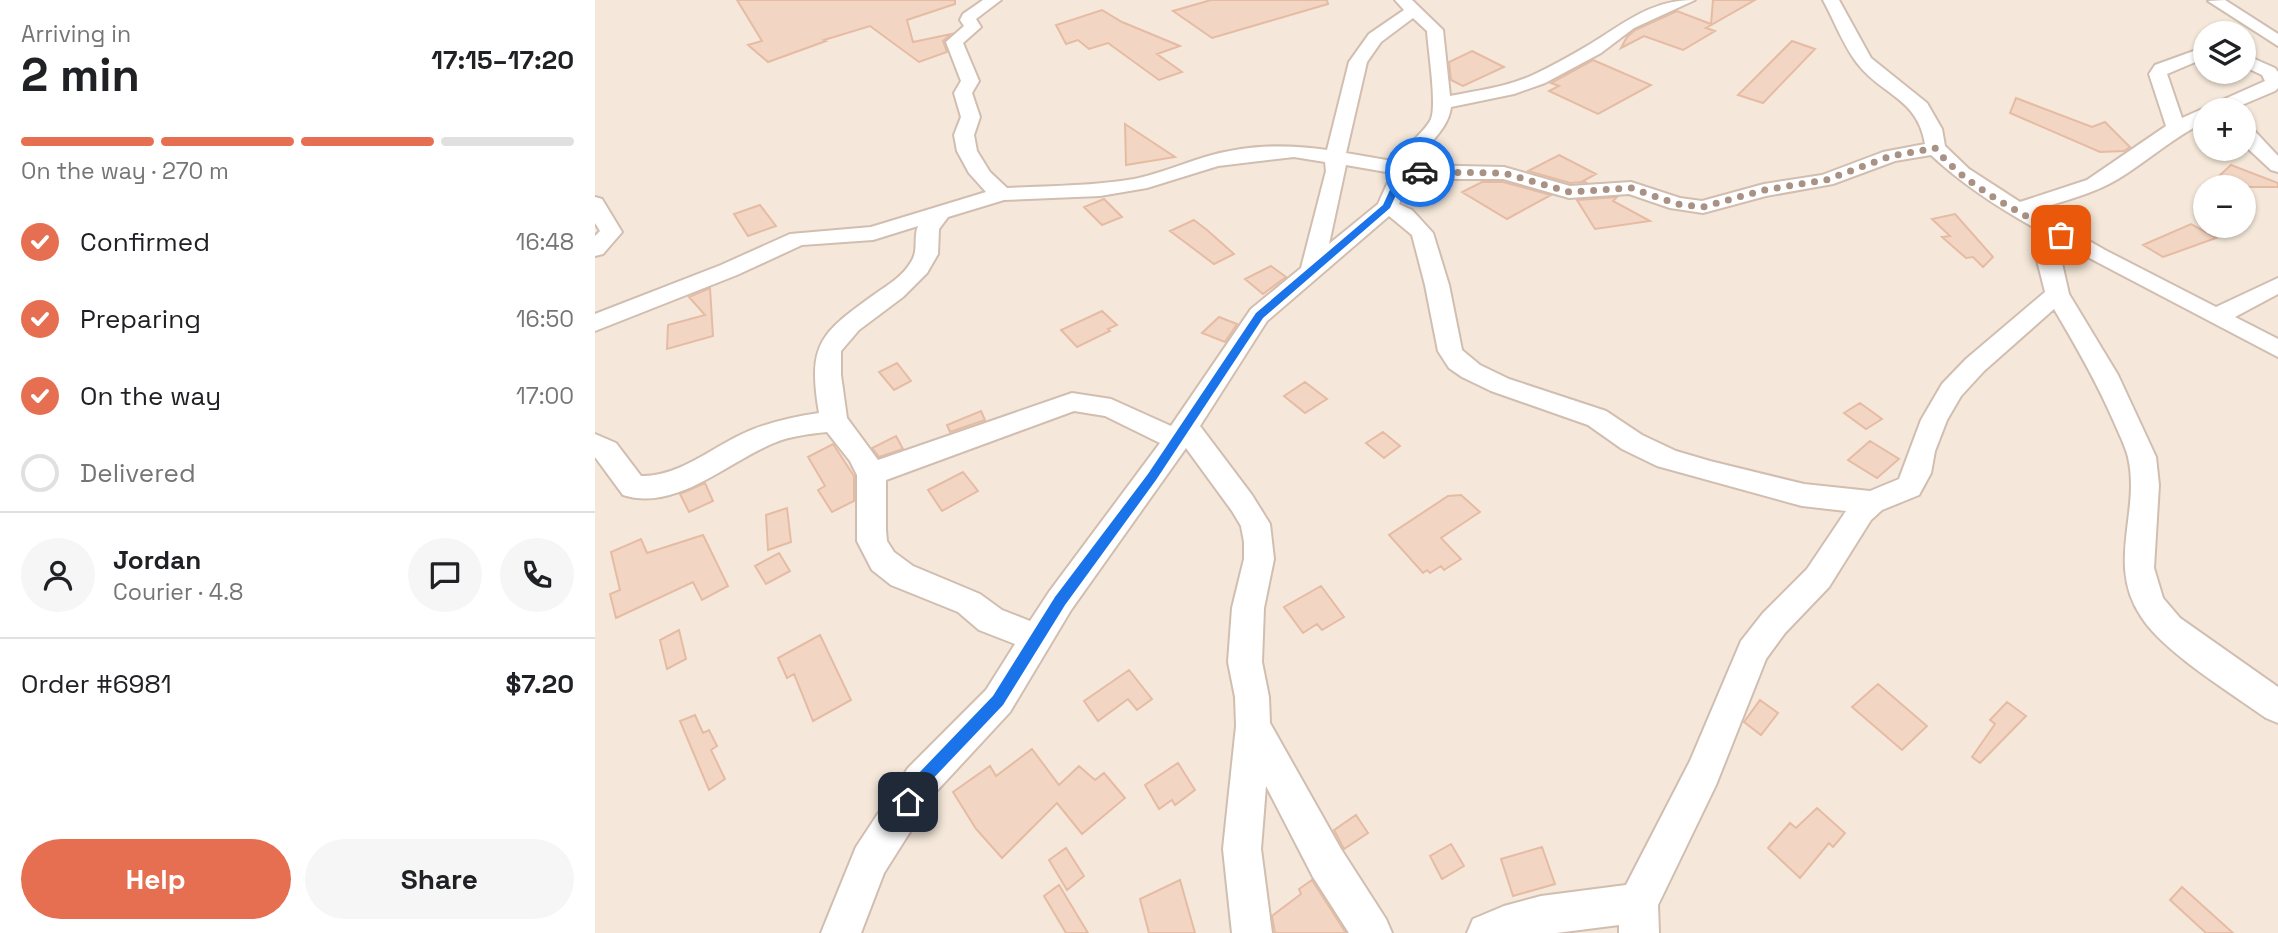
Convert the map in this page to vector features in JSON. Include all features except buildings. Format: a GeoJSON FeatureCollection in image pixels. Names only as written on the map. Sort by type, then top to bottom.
{"type":"FeatureCollection","features":[{"type":"Feature","properties":{"kind":"street"},"geometry":{"type":"LineString","coordinates":[[993,0],[969,17],[973,27],[954,42],[970,81],[963,93],[969,105],[971,122],[964,135],[967,148],[979,173],[992,189],[1002,194]]}},
{"type":"Feature","properties":{"kind":"street"},"geometry":{"type":"LineString","coordinates":[[1442,103],[1508,90],[1539,79],[1595,49],[1628,25],[1687,0]]}},
{"type":"Feature","properties":{"kind":"street"},"geometry":{"type":"LineString","coordinates":[[1831,0],[1864,61],[1920,107],[1932,129],[1935,148],[1962,173],[2031,217],[2278,349]]}},
{"type":"Feature","properties":{"kind":"street"},"geometry":{"type":"LineString","coordinates":[[2215,1],[2223,21]]}},
{"type":"Feature","properties":{"kind":"street"},"geometry":{"type":"LineString","coordinates":[[2215,1],[2278,41]]}},
{"type":"Feature","properties":{"kind":"street"},"geometry":{"type":"LineString","coordinates":[[841,933],[870,861],[921,781],[998,701],[1060,601],[1152,477],[1259,315],[1311,272],[1387,206],[1413,150],[1440,120],[1442,103],[1436,30],[1408,5],[1375,38],[1357,62],[1335,158],[1336,171],[1311,272]]}},
{"type":"Feature","properties":{"kind":"street"},"geometry":{"type":"LineString","coordinates":[[2176,128],[2158,74],[2161,69],[2193,57]]}},
{"type":"Feature","properties":{"kind":"street"},"geometry":{"type":"LineString","coordinates":[[2245,98],[2274,82],[2269,72],[2256,66]]}},
{"type":"Feature","properties":{"kind":"street"},"geometry":{"type":"LineString","coordinates":[[2031,217],[2112,174],[2176,128],[2193,121]]}},
{"type":"Feature","properties":{"kind":"street"},"geometry":{"type":"LineString","coordinates":[[2256,147],[2278,166]]}},
{"type":"Feature","properties":{"kind":"street"},"geometry":{"type":"LineString","coordinates":[[595,323],[729,270],[787,242],[808,237],[873,233],[1002,194],[1100,190],[1140,184],[1215,160],[1275,152],[1294,151],[1403,170],[1446,174],[1504,173],[1569,192],[1631,188],[1677,204],[1703,207],[1764,190],[1826,180],[1891,156],[1935,148]]}},
{"type":"Feature","properties":{"kind":"street"},"geometry":{"type":"LineString","coordinates":[[595,202],[611,232],[595,249]]}},
{"type":"Feature","properties":{"kind":"street"},"geometry":{"type":"LineString","coordinates":[[1387,206],[1404,215],[1422,233],[1437,285],[1450,351],[1458,362],[1471,371],[1500,385],[1597,418],[1632,442],[1667,459],[1802,495],[1872,502]]}},
{"type":"Feature","properties":{"kind":"street"},"geometry":{"type":"LineString","coordinates":[[940,213],[927,228],[928,251],[923,261],[887,299],[838,336],[828,353],[825,369],[833,421],[847,436],[871,474],[869,530],[874,548],[883,561],[912,579],[968,603],[992,622],[1039,638]]}},
{"type":"Feature","properties":{"kind":"street"},"geometry":{"type":"LineString","coordinates":[[2031,217],[2047,256],[2057,294],[2115,391],[2143,459],[2145,487],[2138,576],[2142,592],[2155,614],[2169,628],[2278,707]]}},
{"type":"Feature","properties":{"kind":"street"},"geometry":{"type":"LineString","coordinates":[[2217,316],[2278,285]]}},
{"type":"Feature","properties":{"kind":"street"},"geometry":{"type":"LineString","coordinates":[[1487,933],[1498,927],[1542,916],[1638,918],[1703,773],[1753,652],[1774,624],[1818,578],[1861,512],[1872,502],[1909,487],[1917,473],[1921,451],[1934,420],[1951,390],[1975,365],[2057,294]]}},
{"type":"Feature","properties":{"kind":"street"},"geometry":{"type":"LineString","coordinates":[[871,474],[1072,402],[1092,401],[1107,405],[1154,432],[1180,431]]}},
{"type":"Feature","properties":{"kind":"street"},"geometry":{"type":"LineString","coordinates":[[595,444],[606,450],[633,487],[644,489],[663,485],[700,469],[762,436],[797,426],[833,421]]}},
{"type":"Feature","properties":{"kind":"street"},"geometry":{"type":"LineString","coordinates":[[1180,431],[1243,503],[1255,524],[1259,542],[1259,559],[1248,608],[1245,662],[1252,697],[1253,726],[1242,849],[1252,933]]}},
{"type":"Feature","properties":{"kind":"street"},"geometry":{"type":"LineString","coordinates":[[1253,726],[1327,863],[1372,933]]}},
{"type":"Feature","properties":{"kind":"shaded area"},"geometry":{"type":"Polygon","coordinates":[[[595,0],[2278,0],[2278,933],[595,933],[595,0]]]}},
{"type":"Feature","properties":{"kind":"way so far"},"geometry":{"type":"LineString","coordinates":[[1420,172],[1504,173],[1569,192],[1631,188],[1677,204],[1703,207],[1764,190],[1826,180],[1891,156],[1935,148],[1962,173],[1993,195],[2061,235]]}},
{"type":"Feature","properties":{"kind":"route"},"geometry":{"type":"LineString","coordinates":[[908,802],[921,781],[998,701],[1060,601],[1152,477],[1259,315],[1387,206],[1403,170],[1420,172]]}}]}
